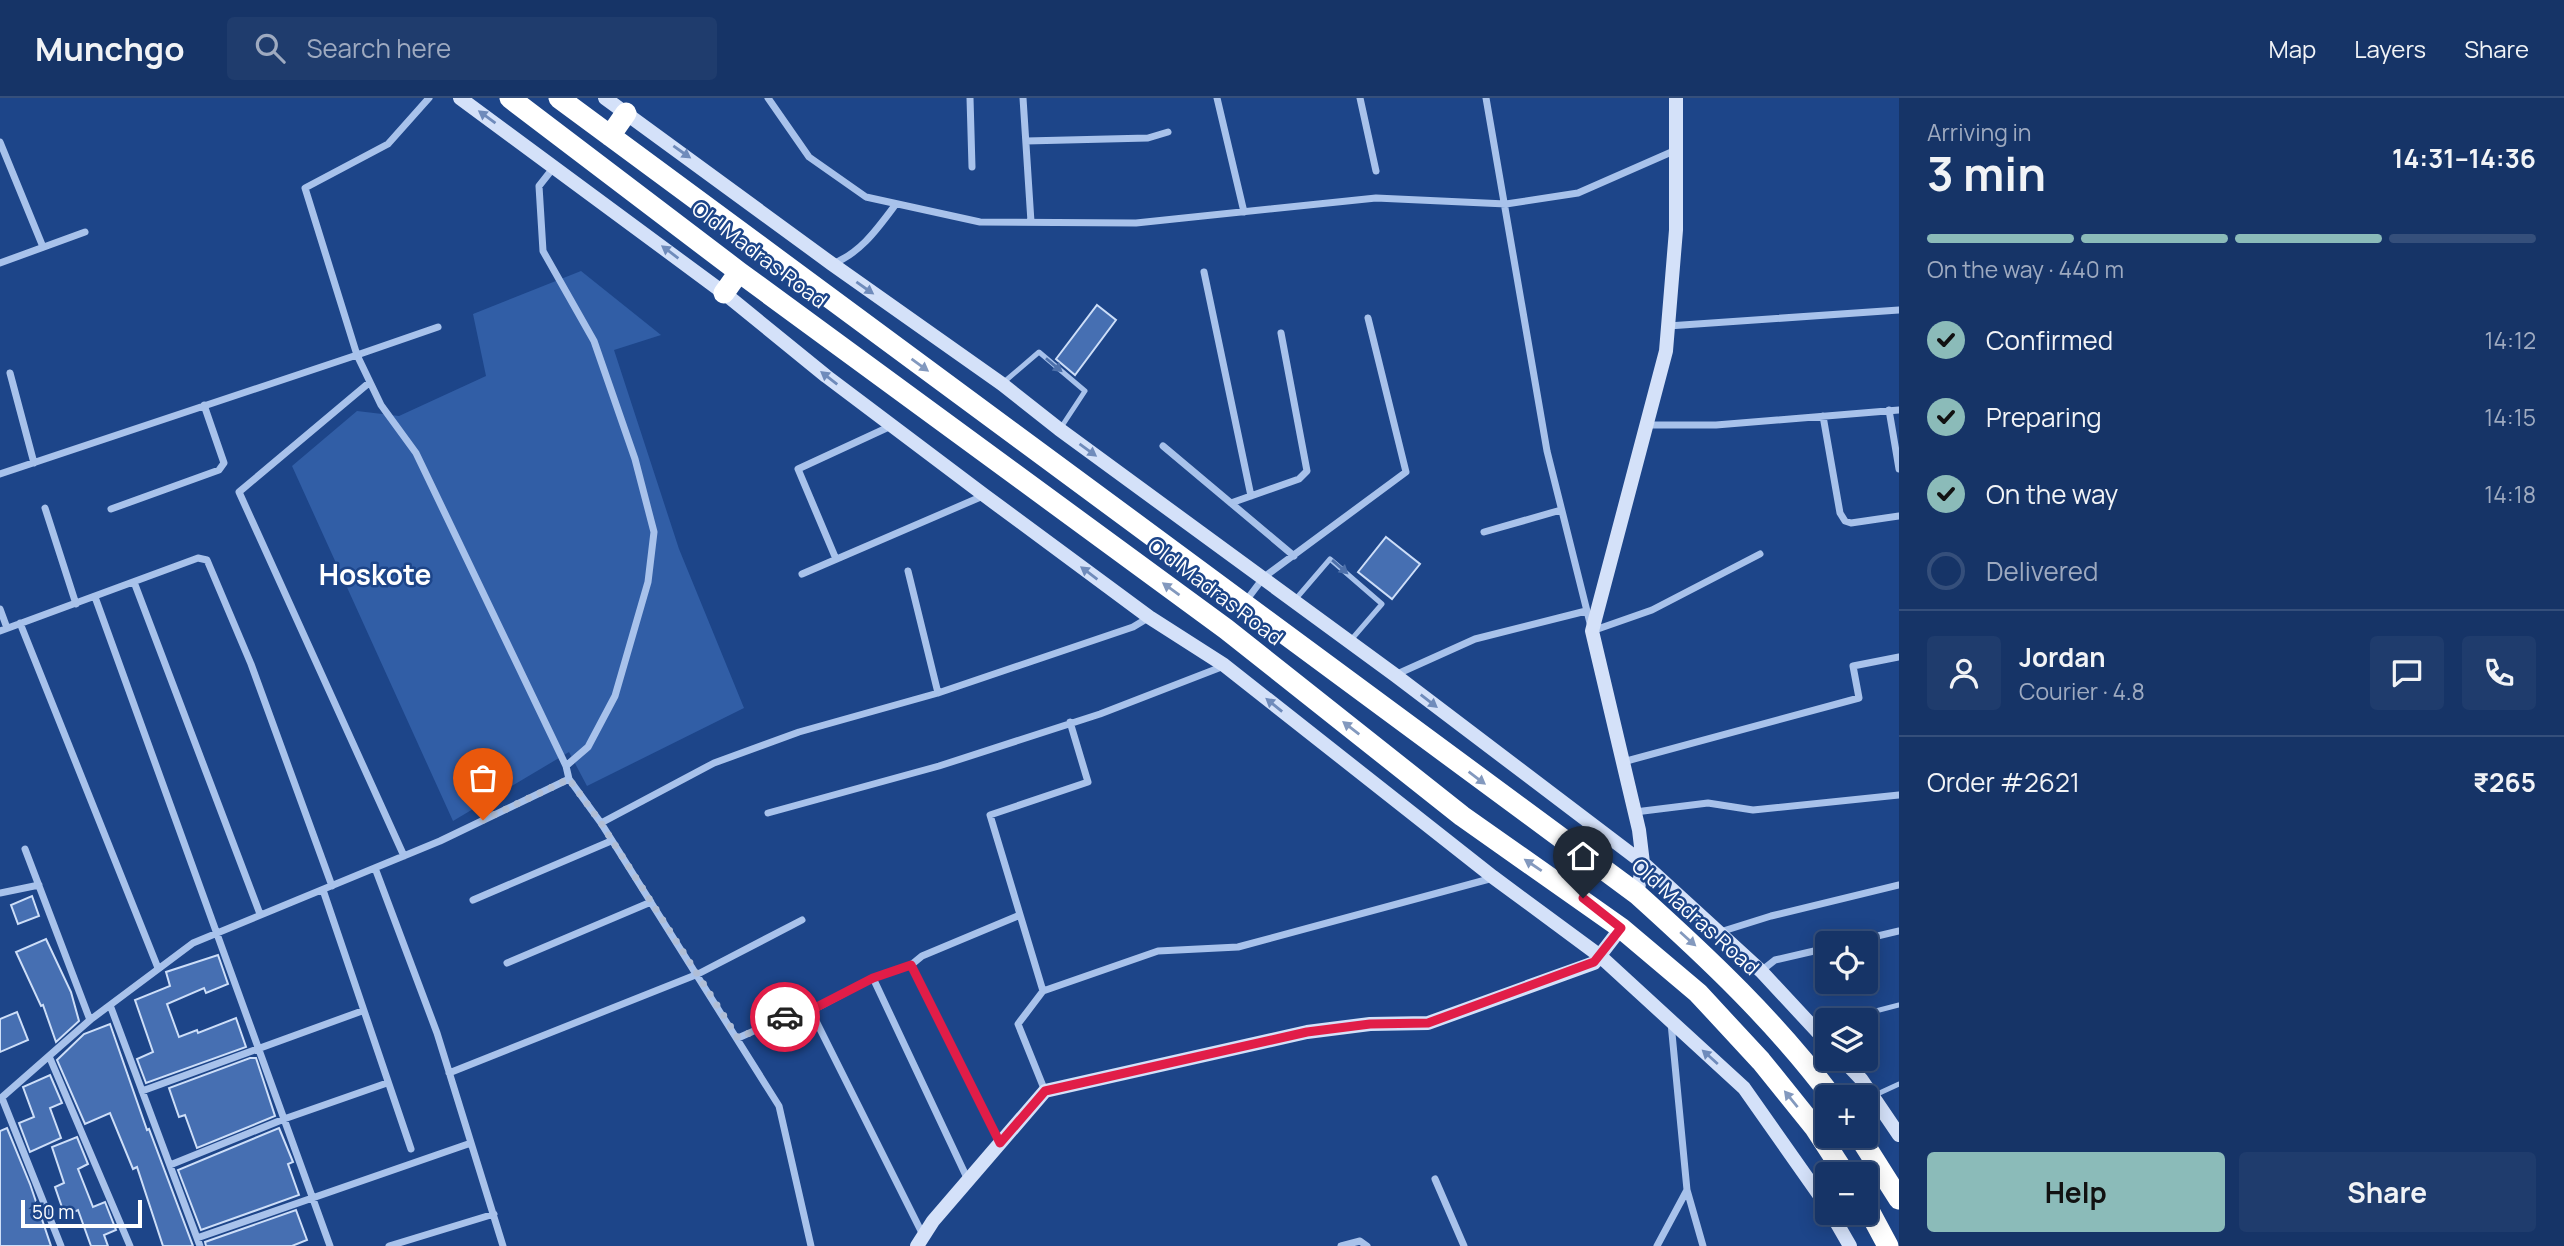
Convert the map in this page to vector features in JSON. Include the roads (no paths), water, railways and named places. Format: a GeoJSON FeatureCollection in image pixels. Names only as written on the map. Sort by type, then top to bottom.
{"type":"FeatureCollection","features":[{"type":"Feature","properties":{"kind":"highway","name":"Old Madras Road"},"geometry":{"type":"LineString","coordinates":[[510,98],[739,272],[1226,629],[1462,816],[1621,928],[1698,993],[1761,1061],[1815,1128],[1837,1162]]}},
{"type":"Feature","properties":{"kind":"highway","name":"Old Madras Road"},"geometry":{"type":"LineString","coordinates":[[559,98],[1637,894],[1721,970],[1783,1034],[1823,1085]]}},
{"type":"Feature","properties":{"kind":"highway"},"geometry":{"type":"LineString","coordinates":[[610,136],[626,113]]}},
{"type":"Feature","properties":{"kind":"highway"},"geometry":{"type":"LineString","coordinates":[[724,293],[739,272]]}},
{"type":"Feature","properties":{"kind":"highway"},"geometry":{"type":"LineString","coordinates":[[1866,1148],[1899,1199]]}},
{"type":"Feature","properties":{"kind":"highway"},"geometry":{"type":"LineString","coordinates":[[1877,1225],[1888,1246]]}},
{"type":"Feature","properties":{"kind":"street"},"geometry":{"type":"LineString","coordinates":[[429,98],[388,144],[305,188],[357,355],[381,405],[416,453],[566,766],[569,779],[601,823],[698,974],[779,1106],[811,1246]]}},
{"type":"Feature","properties":{"kind":"street"},"geometry":{"type":"LineString","coordinates":[[460,98],[724,293],[984,495],[1149,617],[1224,665],[1493,877],[1600,956],[1745,1088],[1815,1189]]}},
{"type":"Feature","properties":{"kind":"street"},"geometry":{"type":"LineString","coordinates":[[605,98],[1002,384],[1059,429],[1395,675],[1643,863],[1815,1021]]}},
{"type":"Feature","properties":{"kind":"street"},"geometry":{"type":"LineString","coordinates":[[768,98],[809,157],[866,197],[980,222],[1136,223],[1376,198],[1506,204],[1578,194],[1676,150]]}},
{"type":"Feature","properties":{"kind":"street"},"geometry":{"type":"LineString","coordinates":[[970,98],[972,167]]}},
{"type":"Feature","properties":{"kind":"street"},"geometry":{"type":"LineString","coordinates":[[1023,98],[1031,222]]}},
{"type":"Feature","properties":{"kind":"street"},"geometry":{"type":"LineString","coordinates":[[1217,98],[1244,212]]}},
{"type":"Feature","properties":{"kind":"street"},"geometry":{"type":"LineString","coordinates":[[1360,98],[1376,171]]}},
{"type":"Feature","properties":{"kind":"street"},"geometry":{"type":"LineString","coordinates":[[1486,98],[1547,451],[1634,812],[1643,863],[1637,894]]}},
{"type":"Feature","properties":{"kind":"street"},"geometry":{"type":"LineString","coordinates":[[1592,631],[1666,351],[1676,230],[1676,98]]}},
{"type":"Feature","properties":{"kind":"street"},"geometry":{"type":"LineString","coordinates":[[1026,141],[1148,138],[1168,132]]}},
{"type":"Feature","properties":{"kind":"street"},"geometry":{"type":"LineString","coordinates":[[0,142],[43,247]]}},
{"type":"Feature","properties":{"kind":"street"},"geometry":{"type":"LineString","coordinates":[[555,167],[539,186],[543,251],[594,341],[635,459],[654,532],[648,582],[615,696],[588,747],[566,766]]}},
{"type":"Feature","properties":{"kind":"street"},"geometry":{"type":"LineString","coordinates":[[832,264],[853,254],[896,204]]}},
{"type":"Feature","properties":{"kind":"street"},"geometry":{"type":"LineString","coordinates":[[0,263],[85,232]]}},
{"type":"Feature","properties":{"kind":"street"},"geometry":{"type":"LineString","coordinates":[[1204,272],[1251,496]]}},
{"type":"Feature","properties":{"kind":"street"},"geometry":{"type":"LineString","coordinates":[[1668,326],[1899,310]]}},
{"type":"Feature","properties":{"kind":"street"},"geometry":{"type":"LineString","coordinates":[[1245,603],[1264,578],[1406,472],[1368,318]]}},
{"type":"Feature","properties":{"kind":"street"},"geometry":{"type":"LineString","coordinates":[[0,474],[438,327]]}},
{"type":"Feature","properties":{"kind":"street"},"geometry":{"type":"LineString","coordinates":[[1231,503],[1299,479],[1307,471],[1281,333]]}},
{"type":"Feature","properties":{"kind":"street"},"geometry":{"type":"LineString","coordinates":[[10,373],[34,463]]}},
{"type":"Feature","properties":{"kind":"street"},"geometry":{"type":"LineString","coordinates":[[370,382],[239,492],[404,856]]}},
{"type":"Feature","properties":{"kind":"street"},"geometry":{"type":"LineString","coordinates":[[111,509],[219,470],[223,463],[204,405]]}},
{"type":"Feature","properties":{"kind":"street"},"geometry":{"type":"LineString","coordinates":[[1889,410],[1899,469]]}},
{"type":"Feature","properties":{"kind":"street"},"geometry":{"type":"LineString","coordinates":[[1646,425],[1716,425],[1899,410]]}},
{"type":"Feature","properties":{"kind":"street"},"geometry":{"type":"LineString","coordinates":[[1823,416],[1840,513],[1844,521],[1852,523],[1899,516]]}},
{"type":"Feature","properties":{"kind":"street"},"geometry":{"type":"LineString","coordinates":[[836,559],[798,470],[892,426]]}},
{"type":"Feature","properties":{"kind":"street"},"geometry":{"type":"LineString","coordinates":[[1163,446],[1294,556]]}},
{"type":"Feature","properties":{"kind":"street"},"geometry":{"type":"LineString","coordinates":[[802,574],[984,495]]}},
{"type":"Feature","properties":{"kind":"street"},"geometry":{"type":"LineString","coordinates":[[45,508],[76,604]]}},
{"type":"Feature","properties":{"kind":"street"},"geometry":{"type":"LineString","coordinates":[[1484,532],[1561,510]]}},
{"type":"Feature","properties":{"kind":"street"},"geometry":{"type":"LineString","coordinates":[[1592,631],[1652,610],[1760,554]]}},
{"type":"Feature","properties":{"kind":"street"},"geometry":{"type":"LineString","coordinates":[[0,609],[3,629],[198,558],[207,560],[251,664],[332,886]]}},
{"type":"Feature","properties":{"kind":"street"},"geometry":{"type":"LineString","coordinates":[[908,571],[938,692]]}},
{"type":"Feature","properties":{"kind":"street"},"geometry":{"type":"LineString","coordinates":[[134,582],[260,914]]}},
{"type":"Feature","properties":{"kind":"street"},"geometry":{"type":"LineString","coordinates":[[95,597],[330,1246]]}},
{"type":"Feature","properties":{"kind":"street"},"geometry":{"type":"LineString","coordinates":[[1395,675],[1475,639],[1586,611]]}},
{"type":"Feature","properties":{"kind":"street"},"geometry":{"type":"LineString","coordinates":[[601,823],[714,763],[799,732],[938,692],[1133,626],[1149,617]]}},
{"type":"Feature","properties":{"kind":"street"},"geometry":{"type":"LineString","coordinates":[[20,623],[158,968]]}},
{"type":"Feature","properties":{"kind":"street"},"geometry":{"type":"LineString","coordinates":[[1622,762],[1859,698],[1853,666],[1899,657]]}},
{"type":"Feature","properties":{"kind":"street"},"geometry":{"type":"LineString","coordinates":[[768,813],[939,766],[1100,714],[1224,665]]}},
{"type":"Feature","properties":{"kind":"street"},"geometry":{"type":"LineString","coordinates":[[1043,991],[990,815],[1088,782],[1070,722]]}},
{"type":"Feature","properties":{"kind":"street"},"geometry":{"type":"LineString","coordinates":[[61,1246],[1,1098],[90,1020],[193,943],[404,856],[569,779]]}},
{"type":"Feature","properties":{"kind":"street"},"geometry":{"type":"LineString","coordinates":[[1634,812],[1708,803],[1753,810],[1899,795]]}},
{"type":"Feature","properties":{"kind":"street"},"geometry":{"type":"LineString","coordinates":[[473,900],[611,841]]}},
{"type":"Feature","properties":{"kind":"street"},"geometry":{"type":"LineString","coordinates":[[25,849],[90,1020]]}},
{"type":"Feature","properties":{"kind":"street"},"geometry":{"type":"LineString","coordinates":[[375,868],[449,1073],[503,1246]]}},
{"type":"Feature","properties":{"kind":"street"},"geometry":{"type":"LineString","coordinates":[[1045,1091],[1018,1024],[1043,991],[1158,951],[1238,947],[1493,877]]}},
{"type":"Feature","properties":{"kind":"street"},"geometry":{"type":"LineString","coordinates":[[0,892],[39,885]]}},
{"type":"Feature","properties":{"kind":"street"},"geometry":{"type":"LineString","coordinates":[[1720,932],[1899,885]]}},
{"type":"Feature","properties":{"kind":"street"},"geometry":{"type":"LineString","coordinates":[[323,890],[411,1149]]}},
{"type":"Feature","properties":{"kind":"street"},"geometry":{"type":"LineString","coordinates":[[507,963],[651,902]]}},
{"type":"Feature","properties":{"kind":"street"},"geometry":{"type":"LineString","coordinates":[[738,1038],[799,1011],[811,1010],[873,978],[911,965],[922,956],[1020,915]]}},
{"type":"Feature","properties":{"kind":"street"},"geometry":{"type":"LineString","coordinates":[[449,1073],[698,974],[802,920]]}},
{"type":"Feature","properties":{"kind":"street"},"geometry":{"type":"LineString","coordinates":[[811,1010],[920,1241],[968,1180],[1045,1091],[1307,1032],[1370,1024],[1428,1023],[1594,962],[1621,928]]}},
{"type":"Feature","properties":{"kind":"street"},"geometry":{"type":"LineString","coordinates":[[1878,936],[1899,931]]}},
{"type":"Feature","properties":{"kind":"street"},"geometry":{"type":"LineString","coordinates":[[1761,971],[1775,960],[1815,951]]}},
{"type":"Feature","properties":{"kind":"street"},"geometry":{"type":"LineString","coordinates":[[911,965],[1000,1143]]}},
{"type":"Feature","properties":{"kind":"street"},"geometry":{"type":"LineString","coordinates":[[873,978],[968,1180]]}},
{"type":"Feature","properties":{"kind":"street"},"geometry":{"type":"LineString","coordinates":[[110,1005],[199,1242],[471,1143]]}},
{"type":"Feature","properties":{"kind":"street"},"geometry":{"type":"LineString","coordinates":[[142,1091],[362,1011]]}},
{"type":"Feature","properties":{"kind":"street"},"geometry":{"type":"LineString","coordinates":[[1671,1019],[1687,1190],[1703,1246]]}},
{"type":"Feature","properties":{"kind":"street"},"geometry":{"type":"LineString","coordinates":[[49,1056],[130,1246]]}},
{"type":"Feature","properties":{"kind":"street"},"geometry":{"type":"LineString","coordinates":[[1852,1071],[1863,1085]]}},
{"type":"Feature","properties":{"kind":"street"},"geometry":{"type":"LineString","coordinates":[[170,1165],[284,1119],[387,1083]]}},
{"type":"Feature","properties":{"kind":"street"},"geometry":{"type":"LineString","coordinates":[[1878,1104],[1899,1135]]}},
{"type":"Feature","properties":{"kind":"street"},"geometry":{"type":"LineString","coordinates":[[1435,1179],[1464,1246]]}},
{"type":"Feature","properties":{"kind":"street"},"geometry":{"type":"LineString","coordinates":[[1657,1246],[1687,1190]]}},
{"type":"Feature","properties":{"kind":"street"},"geometry":{"type":"LineString","coordinates":[[389,1246],[494,1214]]}},
{"type":"Feature","properties":{"kind":"street"},"geometry":{"type":"LineString","coordinates":[[1838,1225],[1850,1246]]}},
{"type":"Feature","properties":{"kind":"street"},"geometry":{"type":"LineString","coordinates":[[1341,1246],[1360,1241],[1367,1246]]}},
{"type":"Feature","properties":{"kind":"lane"},"geometry":{"type":"LineString","coordinates":[[1002,384],[1039,352],[1085,391],[1059,429]]}},
{"type":"Feature","properties":{"kind":"lane"},"geometry":{"type":"LineString","coordinates":[[1294,601],[1330,559],[1382,604],[1349,642]]}},
{"type":"Feature","properties":{"kind":"lane"},"geometry":{"type":"LineString","coordinates":[[1878,1010],[1899,1005]]}},
{"type":"Feature","properties":{"kind":"lane"},"geometry":{"type":"LineString","coordinates":[[1878,1094],[1899,1084]]}},
{"type":"Feature","properties":{"kind":"district","name":"Hoskote"},"geometry":{"type":"Point","coordinates":[375,575]}}]}
